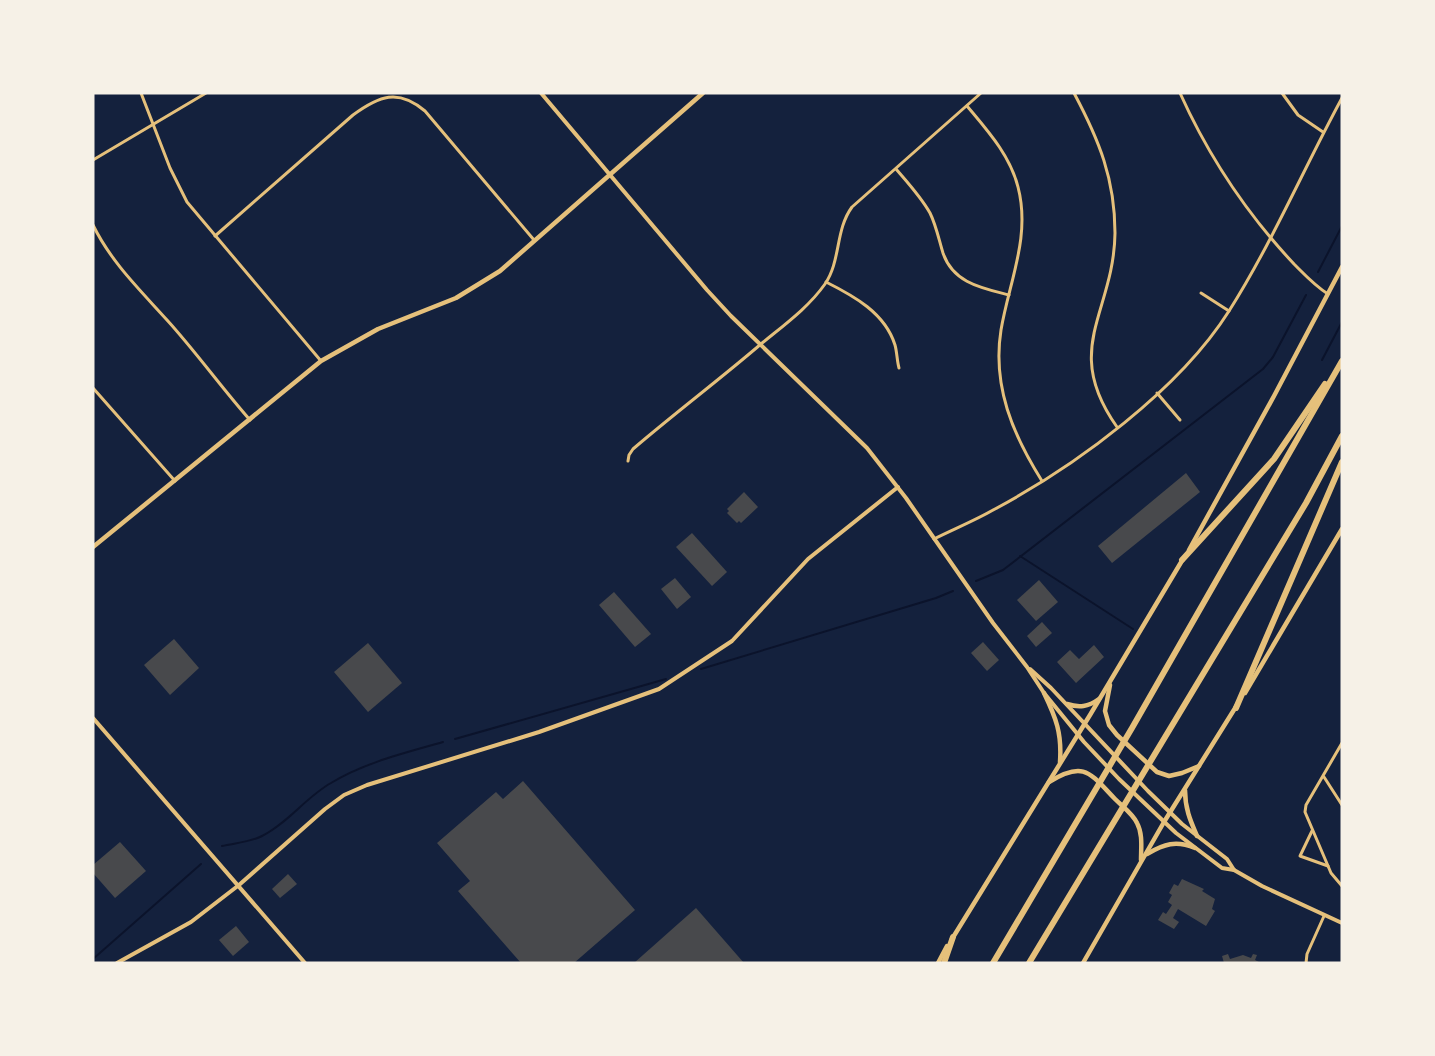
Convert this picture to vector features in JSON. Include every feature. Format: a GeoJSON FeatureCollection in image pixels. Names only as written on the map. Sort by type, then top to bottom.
{"type":"FeatureCollection","features":[{"type":"Feature","properties":{"kind":"highway"},"geometry":{"type":"LineString","coordinates":[[1182,560],[1274,459],[1342,360]]}},
{"type":"Feature","properties":{"kind":"highway"},"geometry":{"type":"LineString","coordinates":[[993,963],[1132,728],[1342,360]]}},
{"type":"Feature","properties":{"kind":"highway"},"geometry":{"type":"LineString","coordinates":[[1029,963],[1113,820],[1306,503],[1342,436]]}},
{"type":"Feature","properties":{"kind":"highway"},"geometry":{"type":"LineString","coordinates":[[1236,708],[1342,462]]}},
{"type":"Feature","properties":{"kind":"highway"},"geometry":{"type":"LineString","coordinates":[[944,963],[953,937]]}},
{"type":"Feature","properties":{"kind":"main road"},"geometry":{"type":"LineString","coordinates":[[93,547],[321,361],[378,329],[456,298],[477,287],[536,242],[703,93]]}},
{"type":"Feature","properties":{"kind":"main road"},"geometry":{"type":"LineString","coordinates":[[938,963],[1182,560],[1269,406],[1342,267]]}},
{"type":"Feature","properties":{"kind":"main road"},"geometry":{"type":"LineString","coordinates":[[1083,963],[1164,822],[1236,708],[1342,529]]}},
{"type":"Feature","properties":{"kind":"main road"},"geometry":{"type":"LineString","coordinates":[[1111,680],[1105,711],[1109,725],[1116,735],[1157,772],[1169,776],[1199,766]]}},
{"type":"Feature","properties":{"kind":"main road"},"geometry":{"type":"LineString","coordinates":[[1044,693],[1057,721],[1061,742],[1060,764]]}},
{"type":"Feature","properties":{"kind":"main road"},"geometry":{"type":"LineString","coordinates":[[1066,704],[1082,707],[1097,700],[1102,694]]}},
{"type":"Feature","properties":{"kind":"main road"},"geometry":{"type":"LineString","coordinates":[[1048,783],[1061,774],[1078,771],[1090,773],[1137,822],[1141,837],[1141,862]]}},
{"type":"Feature","properties":{"kind":"main road"},"geometry":{"type":"LineString","coordinates":[[1185,787],[1185,803],[1197,836]]}},
{"type":"Feature","properties":{"kind":"main road"},"geometry":{"type":"LineString","coordinates":[[1144,856],[1162,845],[1174,843],[1195,848]]}},
{"type":"Feature","properties":{"kind":"street"},"geometry":{"type":"LineString","coordinates":[[141,93],[176,183],[187,202],[321,361]]}},
{"type":"Feature","properties":{"kind":"street"},"geometry":{"type":"LineString","coordinates":[[93,160],[206,93]]}},
{"type":"Feature","properties":{"kind":"street"},"geometry":{"type":"LineString","coordinates":[[541,93],[707,290],[856,435],[898,487],[993,623],[1028,667],[1044,693],[1119,779],[1164,822],[1222,868],[1234,870],[1262,886],[1342,923]]}},
{"type":"Feature","properties":{"kind":"street"},"geometry":{"type":"LineString","coordinates":[[628,461],[633,449],[718,381],[812,300],[826,282],[833,266],[842,225],[848,213],[870,189],[981,93]]}},
{"type":"Feature","properties":{"kind":"street"},"geometry":{"type":"LineString","coordinates":[[1074,93],[1094,130],[1109,172],[1114,198],[1115,235],[1112,260],[1090,347],[1096,391],[1118,426]]}},
{"type":"Feature","properties":{"kind":"street"},"geometry":{"type":"LineString","coordinates":[[1180,93],[1206,145],[1270,238],[1318,288],[1328,294]]}},
{"type":"Feature","properties":{"kind":"street"},"geometry":{"type":"LineString","coordinates":[[1282,93],[1298,115],[1323,132]]}},
{"type":"Feature","properties":{"kind":"street"},"geometry":{"type":"LineString","coordinates":[[215,236],[353,115],[377,99],[399,97],[407,99],[425,111],[536,242]]}},
{"type":"Feature","properties":{"kind":"street"},"geometry":{"type":"LineString","coordinates":[[934,539],[995,510],[1084,453],[1157,393],[1192,359],[1229,311],[1270,238],[1342,98]]}},
{"type":"Feature","properties":{"kind":"street"},"geometry":{"type":"LineString","coordinates":[[967,105],[1008,159],[1018,186],[1023,220],[1022,244],[1001,330],[998,356],[1004,404],[1014,432],[1042,481]]}},
{"type":"Feature","properties":{"kind":"street"},"geometry":{"type":"LineString","coordinates":[[895,169],[919,196],[930,214],[950,267],[961,279],[976,287],[1009,295]]}},
{"type":"Feature","properties":{"kind":"street"},"geometry":{"type":"LineString","coordinates":[[93,225],[107,251],[127,276],[168,321],[250,420]]}},
{"type":"Feature","properties":{"kind":"street"},"geometry":{"type":"LineString","coordinates":[[826,282],[853,295],[870,308],[894,344],[899,368]]}},
{"type":"Feature","properties":{"kind":"street"},"geometry":{"type":"LineString","coordinates":[[1200,293],[1229,311]]}},
{"type":"Feature","properties":{"kind":"street"},"geometry":{"type":"LineString","coordinates":[[93,388],[175,481]]}},
{"type":"Feature","properties":{"kind":"street"},"geometry":{"type":"LineString","coordinates":[[1157,393],[1180,420]]}},
{"type":"Feature","properties":{"kind":"street"},"geometry":{"type":"LineString","coordinates":[[117,963],[191,922],[239,885],[344,795],[367,785],[539,732],[659,689],[732,641],[808,559],[898,487]]}},
{"type":"Feature","properties":{"kind":"street"},"geometry":{"type":"LineString","coordinates":[[1028,667],[1170,812],[1227,859],[1234,870]]}},
{"type":"Feature","properties":{"kind":"street"},"geometry":{"type":"LineString","coordinates":[[93,718],[306,963]]}},
{"type":"Feature","properties":{"kind":"street"},"geometry":{"type":"LineString","coordinates":[[1342,743],[1306,805],[1306,818],[1328,866],[1336,881],[1342,886]]}},
{"type":"Feature","properties":{"kind":"street"},"geometry":{"type":"LineString","coordinates":[[1324,777],[1342,805]]}},
{"type":"Feature","properties":{"kind":"street"},"geometry":{"type":"LineString","coordinates":[[1312,831],[1300,856],[1328,866]]}},
{"type":"Feature","properties":{"kind":"street"},"geometry":{"type":"LineString","coordinates":[[1305,963],[1324,916]]}},
{"type":"Feature","properties":{"kind":"building"},"geometry":{"type":"Polygon","coordinates":[[[1186,473],[1200,492],[1112,563],[1098,546],[1186,473]]]}},
{"type":"Feature","properties":{"kind":"building"},"geometry":{"type":"Polygon","coordinates":[[[744,492],[758,507],[741,523],[739,521],[737,523],[727,513],[729,511],[727,509],[744,492]]]}},
{"type":"Feature","properties":{"kind":"building"},"geometry":{"type":"Polygon","coordinates":[[[692,533],[727,572],[712,586],[676,547],[692,533]]]}},
{"type":"Feature","properties":{"kind":"building"},"geometry":{"type":"Polygon","coordinates":[[[675,578],[691,597],[677,609],[661,589],[675,578]]]}},
{"type":"Feature","properties":{"kind":"building"},"geometry":{"type":"Polygon","coordinates":[[[1039,580],[1058,602],[1036,621],[1017,600],[1039,580]]]}},
{"type":"Feature","properties":{"kind":"building"},"geometry":{"type":"Polygon","coordinates":[[[614,592],[651,634],[635,647],[599,605],[614,592]]]}},
{"type":"Feature","properties":{"kind":"building"},"geometry":{"type":"Polygon","coordinates":[[[1042,622],[1052,633],[1036,647],[1027,636],[1042,622]]]}},
{"type":"Feature","properties":{"kind":"building"},"geometry":{"type":"Polygon","coordinates":[[[174,639],[199,668],[170,695],[144,665],[174,639]]]}},
{"type":"Feature","properties":{"kind":"building"},"geometry":{"type":"Polygon","coordinates":[[[983,642],[999,660],[987,671],[971,653],[983,642]]]}},
{"type":"Feature","properties":{"kind":"building"},"geometry":{"type":"Polygon","coordinates":[[[368,643],[402,683],[368,712],[334,672],[368,643]]]}},
{"type":"Feature","properties":{"kind":"building"},"geometry":{"type":"Polygon","coordinates":[[[1094,645],[1104,657],[1076,683],[1057,662],[1070,650],[1079,659],[1094,645]]]}},
{"type":"Feature","properties":{"kind":"building"},"geometry":{"type":"Polygon","coordinates":[[[523,781],[635,910],[574,963],[521,963],[458,891],[470,881],[437,843],[496,792],[503,799],[523,781]]]}},
{"type":"Feature","properties":{"kind":"building"},"geometry":{"type":"Polygon","coordinates":[[[120,842],[146,871],[115,898],[93,873],[93,865],[120,842]]]}},
{"type":"Feature","properties":{"kind":"building"},"geometry":{"type":"Polygon","coordinates":[[[288,874],[297,884],[280,898],[272,889],[288,874]]]}},
{"type":"Feature","properties":{"kind":"building"},"geometry":{"type":"Polygon","coordinates":[[[1182,879],[1204,889],[1202,891],[1215,899],[1212,909],[1215,911],[1206,926],[1178,909],[1173,918],[1179,922],[1174,929],[1158,920],[1163,912],[1166,914],[1172,905],[1168,902],[1172,895],[1169,893],[1174,884],[1178,886],[1182,879]]]}},
{"type":"Feature","properties":{"kind":"building"},"geometry":{"type":"Polygon","coordinates":[[[696,908],[744,963],[634,963],[696,908]]]}},
{"type":"Feature","properties":{"kind":"building"},"geometry":{"type":"Polygon","coordinates":[[[236,926],[249,942],[233,956],[219,940],[236,926]]]}},
{"type":"Feature","properties":{"kind":"building"},"geometry":{"type":"Polygon","coordinates":[[[1228,954],[1230,959],[1243,955],[1251,958],[1253,954],[1257,955],[1255,960],[1261,963],[1224,963],[1222,956],[1228,954]]]}},
{"type":"Feature","properties":{"kind":"waterway"},"geometry":{"type":"LineString","coordinates":[[1318,272],[1342,226]]}},
{"type":"Feature","properties":{"kind":"waterway"},"geometry":{"type":"LineString","coordinates":[[976,581],[1003,570],[1263,369],[1273,357],[1306,295]]}},
{"type":"Feature","properties":{"kind":"waterway"},"geometry":{"type":"LineString","coordinates":[[1322,360],[1342,322]]}},
{"type":"Feature","properties":{"kind":"waterway"},"geometry":{"type":"LineString","coordinates":[[1020,556],[1133,629]]}},
{"type":"Feature","properties":{"kind":"waterway"},"geometry":{"type":"LineString","coordinates":[[701,669],[953,591]]}},
{"type":"Feature","properties":{"kind":"waterway"},"geometry":{"type":"LineString","coordinates":[[455,739],[666,679]]}},
{"type":"Feature","properties":{"kind":"waterway"},"geometry":{"type":"LineString","coordinates":[[222,846],[258,838],[271,831],[313,795],[358,769],[443,742]]}},
{"type":"Feature","properties":{"kind":"waterway"},"geometry":{"type":"LineString","coordinates":[[93,959],[201,864]]}}]}
